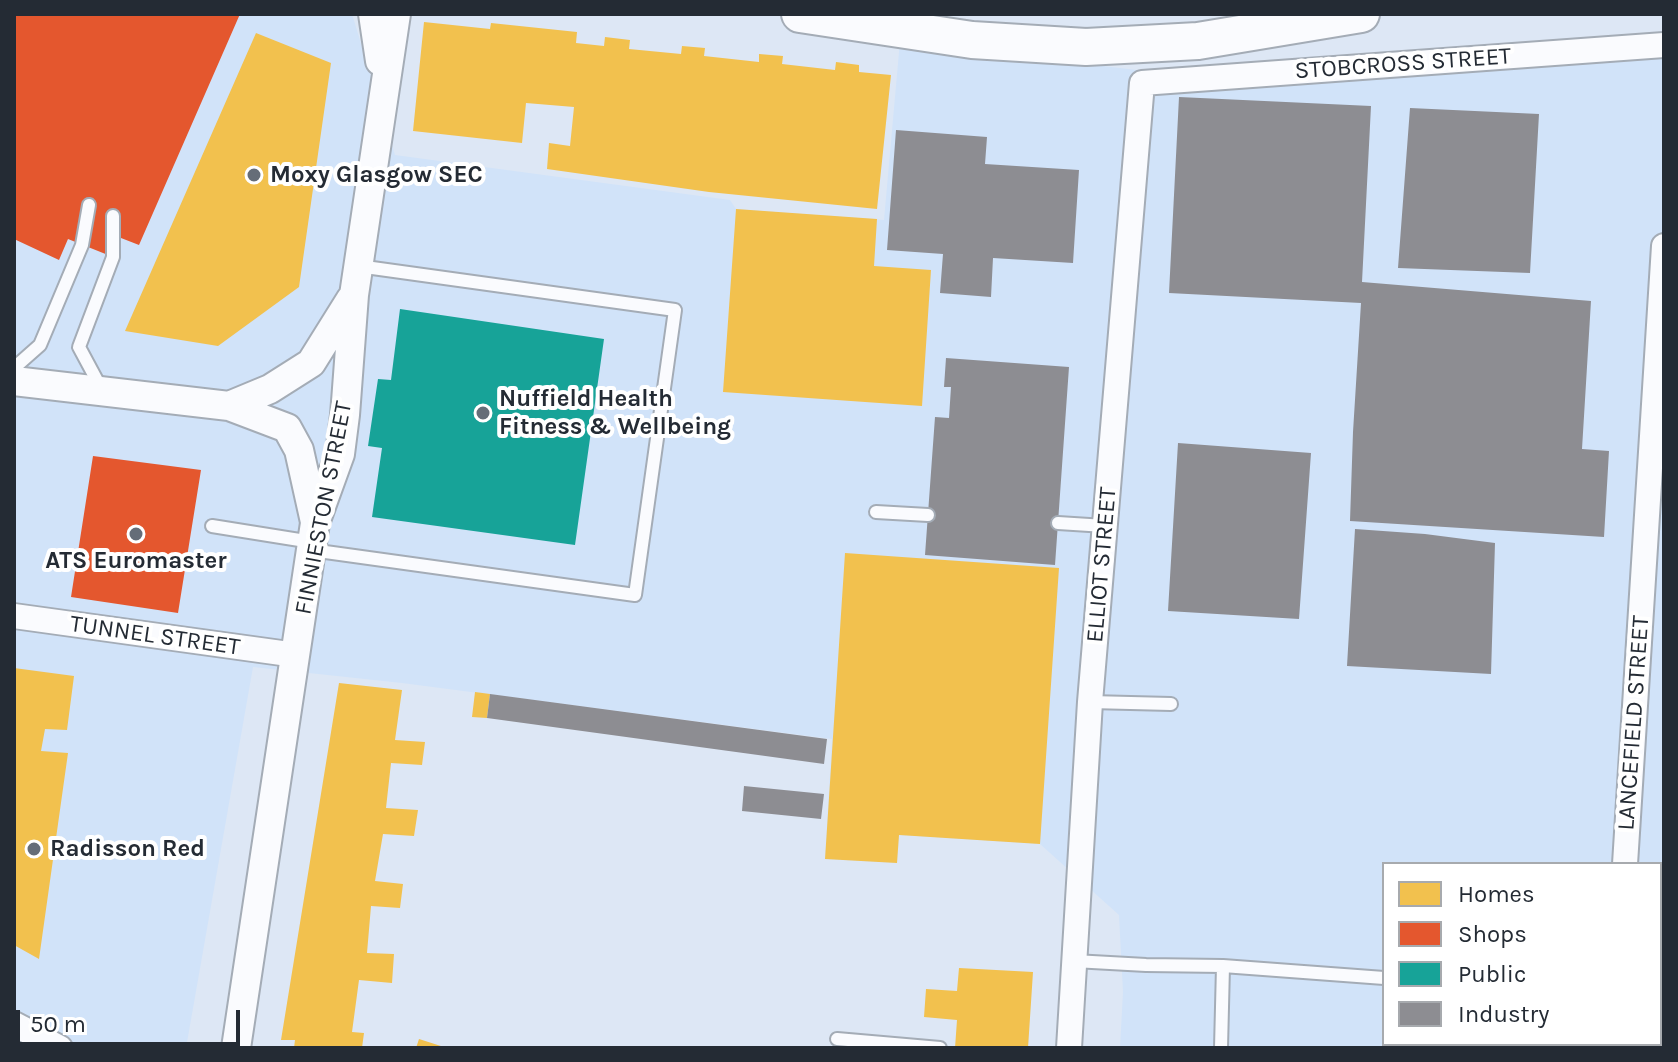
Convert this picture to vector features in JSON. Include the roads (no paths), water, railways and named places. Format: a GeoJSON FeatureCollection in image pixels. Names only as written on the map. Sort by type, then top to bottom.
{"type":"FeatureCollection","features":[{"type":"Feature","properties":{"kind":"main road"},"geometry":{"type":"LineString","coordinates":[[800,14],[972,40],[1086,47],[1198,41],[1361,14]]}},
{"type":"Feature","properties":{"kind":"street"},"geometry":{"type":"LineString","coordinates":[[373,14],[384,90]]}},
{"type":"Feature","properties":{"kind":"street","name":"FINNIESTON STREET"},"geometry":{"type":"LineString","coordinates":[[236,1048],[313,538],[340,454],[354,295],[396,14]]}},
{"type":"Feature","properties":{"kind":"street","name":"STOBCROSS STREET"},"geometry":{"type":"LineString","coordinates":[[1142,83],[1664,45]]}},
{"type":"Feature","properties":{"kind":"street","name":"ELLIOT STREET"},"geometry":{"type":"LineString","coordinates":[[1069,1048],[1090,702],[1142,83]]}},
{"type":"Feature","properties":{"kind":"street","name":"LANCEFIELD STREET"},"geometry":{"type":"LineString","coordinates":[[1625,862],[1664,246]]}},
{"type":"Feature","properties":{"kind":"street"},"geometry":{"type":"LineString","coordinates":[[229,406],[270,389],[311,363],[354,295]]}},
{"type":"Feature","properties":{"kind":"street"},"geometry":{"type":"LineString","coordinates":[[14,381],[229,406],[287,428],[299,450],[313,538]]}},
{"type":"Feature","properties":{"kind":"street","name":"TUNNEL STREET"},"geometry":{"type":"LineString","coordinates":[[14,616],[296,655]]}},
{"type":"Feature","properties":{"kind":"street"},"geometry":{"type":"LineString","coordinates":[[14,1024],[60,1048]]}},
{"type":"Feature","properties":{"kind":"lane"},"geometry":{"type":"LineString","coordinates":[[14,368],[40,345],[82,245],[89,205]]}},
{"type":"Feature","properties":{"kind":"lane"},"geometry":{"type":"LineString","coordinates":[[102,391],[79,347],[113,257],[113,216]]}},
{"type":"Feature","properties":{"kind":"lane"},"geometry":{"type":"LineString","coordinates":[[212,526],[313,538],[635,595],[675,310],[358,266]]}},
{"type":"Feature","properties":{"kind":"lane"},"geometry":{"type":"LineString","coordinates":[[876,512],[928,515]]}},
{"type":"Feature","properties":{"kind":"lane"},"geometry":{"type":"LineString","coordinates":[[1058,523],[1105,526]]}},
{"type":"Feature","properties":{"kind":"lane"},"geometry":{"type":"LineString","coordinates":[[1090,702],[1171,704]]}},
{"type":"Feature","properties":{"kind":"lane"},"geometry":{"type":"LineString","coordinates":[[1074,961],[1223,966],[1382,978]]}},
{"type":"Feature","properties":{"kind":"lane"},"geometry":{"type":"LineString","coordinates":[[1221,1048],[1223,966]]}},
{"type":"Feature","properties":{"kind":"lane"},"geometry":{"type":"LineString","coordinates":[[837,1039],[940,1048]]}},
{"type":"Feature","properties":{"kind":"place","name":"Moxy Glasgow SEC"},"geometry":{"type":"Point","coordinates":[254,175]}},
{"type":"Feature","properties":{"kind":"place","name":"Nuffield Health Fitness & Wellbeing"},"geometry":{"type":"Point","coordinates":[483,413]}},
{"type":"Feature","properties":{"kind":"place","name":"ATS Euromaster"},"geometry":{"type":"Point","coordinates":[136,534]}},
{"type":"Feature","properties":{"kind":"place","name":"Radisson Red"},"geometry":{"type":"Point","coordinates":[34,849]}}]}
